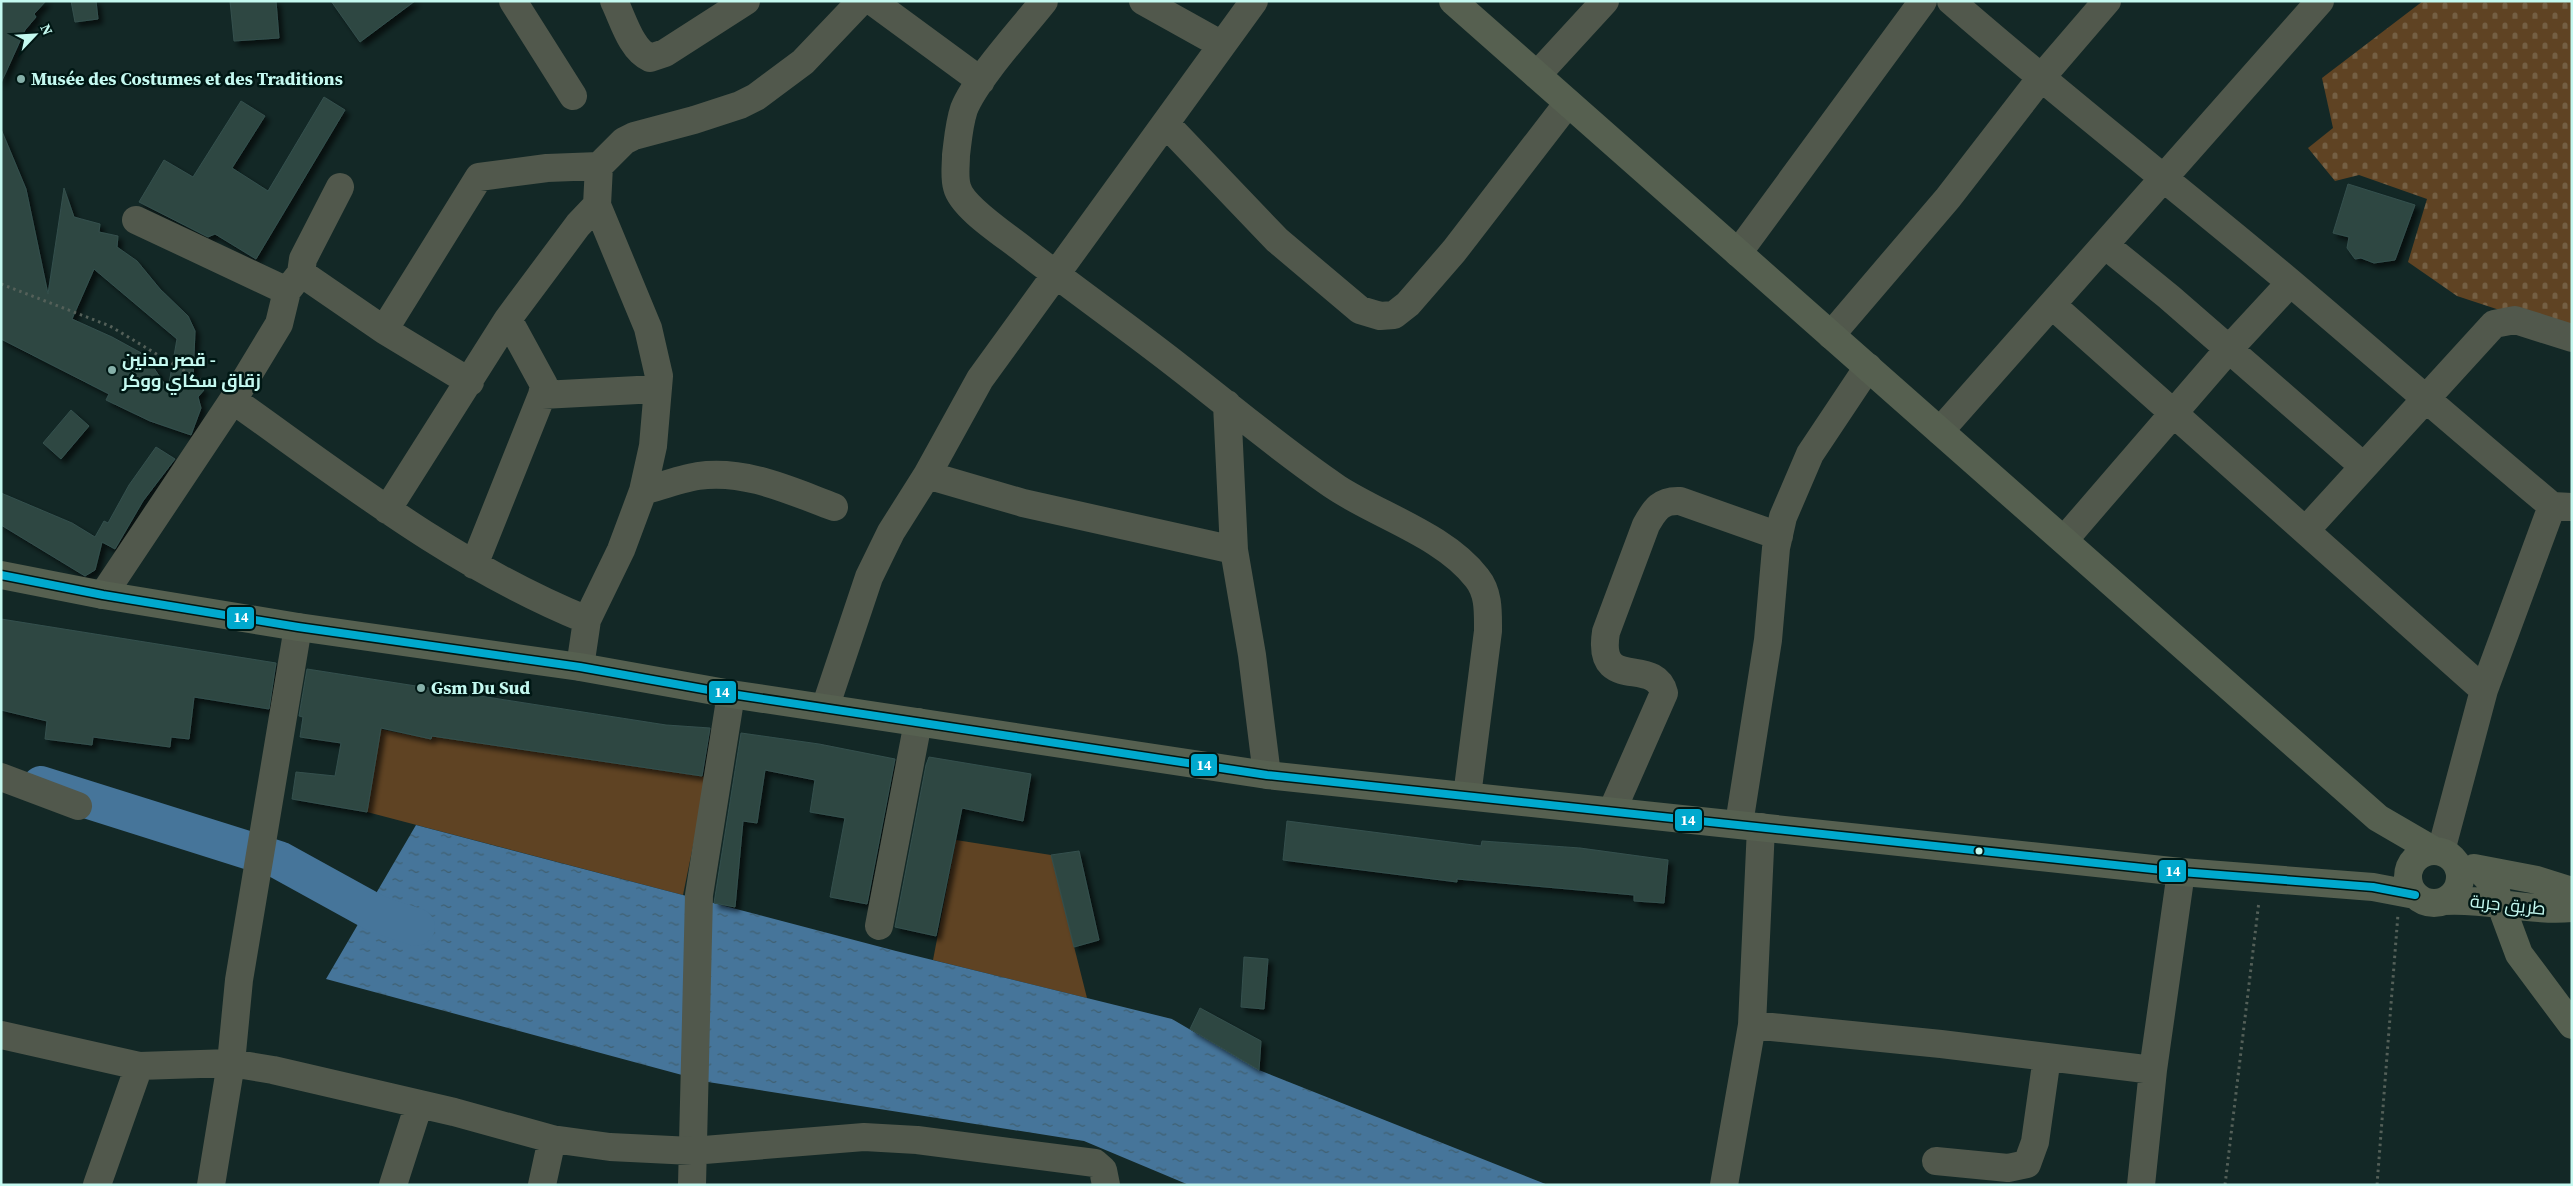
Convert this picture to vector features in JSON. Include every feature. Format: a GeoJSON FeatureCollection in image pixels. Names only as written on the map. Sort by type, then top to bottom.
{"type":"FeatureCollection","features":[{"type":"Feature","properties":{"kind":"main road"},"geometry":{"type":"LineString","coordinates":[[1453,1],[2378,818],[2401,848],[2408,885]]}},
{"type":"Feature","properties":{"kind":"main road"},"geometry":{"type":"LineString","coordinates":[[1,575],[103,595],[298,626],[580,667],[731,694],[1267,775],[2261,880],[2373,887],[2397,880],[2408,885],[2429,902],[2444,901],[2456,891],[2459,884],[2459,869],[2453,858]]}},
{"type":"Feature","properties":{"kind":"main road"},"geometry":{"type":"LineString","coordinates":[[2378,818],[2453,858],[2493,884],[2519,954],[2572,1025]]}},
{"type":"Feature","properties":{"kind":"main road"},"geometry":{"type":"LineString","coordinates":[[2408,885],[2418,856],[2453,858]]}},
{"type":"Feature","properties":{"kind":"main road","name":"طريق جربة"},"geometry":{"type":"LineString","coordinates":[[2453,858],[2572,891]]}},
{"type":"Feature","properties":{"kind":"main road","name":"طريق جربة"},"geometry":{"type":"LineString","coordinates":[[2444,901],[2469,899],[2545,910],[2572,908]]}},
{"type":"Feature","properties":{"kind":"street"},"geometry":{"type":"LineString","coordinates":[[513,1],[573,96]]}},
{"type":"Feature","properties":{"kind":"street"},"geometry":{"type":"LineString","coordinates":[[614,1],[637,47],[644,55],[650,58],[665,54],[746,1]]}},
{"type":"Feature","properties":{"kind":"street"},"geometry":{"type":"LineString","coordinates":[[1044,1],[981,81],[965,107],[960,125],[955,170],[957,188],[963,199],[978,214],[1227,404],[1284,451],[1340,490],[1412,528],[1461,561],[1477,578],[1485,590],[1488,604],[1488,631],[1467,796]]}},
{"type":"Feature","properties":{"kind":"street"},"geometry":{"type":"LineString","coordinates":[[1143,1],[1222,44]]}},
{"type":"Feature","properties":{"kind":"street"},"geometry":{"type":"LineString","coordinates":[[825,708],[869,577],[891,532],[927,475],[980,379],[1254,1]]}},
{"type":"Feature","properties":{"kind":"street"},"geometry":{"type":"LineString","coordinates":[[1537,75],[1606,1]]}},
{"type":"Feature","properties":{"kind":"street"},"geometry":{"type":"LineString","coordinates":[[1738,253],[1923,1]]}},
{"type":"Feature","properties":{"kind":"street"},"geometry":{"type":"LineString","coordinates":[[1951,1],[2040,79],[2290,283],[2426,401],[2562,506],[2484,690],[2453,858]]}},
{"type":"Feature","properties":{"kind":"street"},"geometry":{"type":"LineString","coordinates":[[1831,335],[1948,198],[2040,79],[2107,1]]}},
{"type":"Feature","properties":{"kind":"street"},"geometry":{"type":"LineString","coordinates":[[1940,431],[2320,1]]}},
{"type":"Feature","properties":{"kind":"street"},"geometry":{"type":"LineString","coordinates":[[580,667],[586,620],[620,550],[643,492],[653,446],[658,376],[648,328],[597,205],[599,166],[624,141],[634,136],[694,120],[740,105],[756,97],[803,62],[853,4],[981,81]]}},
{"type":"Feature","properties":{"kind":"street"},"geometry":{"type":"LineString","coordinates":[[1166,124],[1284,246],[1360,310],[1380,316],[1394,315],[1408,304],[1454,252],[1568,103]]}},
{"type":"Feature","properties":{"kind":"street"},"geometry":{"type":"LineString","coordinates":[[384,330],[479,177],[547,168],[599,166]]}},
{"type":"Feature","properties":{"kind":"street"},"geometry":{"type":"LineString","coordinates":[[103,595],[233,400],[279,324],[303,259],[340,187]]}},
{"type":"Feature","properties":{"kind":"street"},"geometry":{"type":"LineString","coordinates":[[387,510],[470,382],[508,319],[578,225],[597,205]]}},
{"type":"Feature","properties":{"kind":"street"},"geometry":{"type":"LineString","coordinates":[[136,220],[294,282],[384,330],[470,382]]}},
{"type":"Feature","properties":{"kind":"street"},"geometry":{"type":"LineString","coordinates":[[2105,245],[2363,466]]}},
{"type":"Feature","properties":{"kind":"street"},"geometry":{"type":"LineString","coordinates":[[2064,540],[2228,350],[2290,283]]}},
{"type":"Feature","properties":{"kind":"street"},"geometry":{"type":"LineString","coordinates":[[2052,305],[2484,690]]}},
{"type":"Feature","properties":{"kind":"street"},"geometry":{"type":"LineString","coordinates":[[474,565],[542,395],[544,384],[508,319]]}},
{"type":"Feature","properties":{"kind":"street"},"geometry":{"type":"LineString","coordinates":[[2306,530],[2363,466],[2426,401],[2489,329],[2500,322],[2515,320],[2572,338]]}},
{"type":"Feature","properties":{"kind":"street"},"geometry":{"type":"LineString","coordinates":[[1724,1185],[1752,1025],[1750,826],[1782,517],[1792,490],[1810,454],[1868,368]]}},
{"type":"Feature","properties":{"kind":"street"},"geometry":{"type":"LineString","coordinates":[[542,395],[657,390]]}},
{"type":"Feature","properties":{"kind":"street"},"geometry":{"type":"LineString","coordinates":[[233,400],[387,510],[474,565],[540,601],[586,620]]}},
{"type":"Feature","properties":{"kind":"street"},"geometry":{"type":"LineString","coordinates":[[1227,404],[1234,550],[1252,655],[1267,775]]}},
{"type":"Feature","properties":{"kind":"street"},"geometry":{"type":"LineString","coordinates":[[643,492],[698,476],[731,474],[766,483],[834,507]]}},
{"type":"Feature","properties":{"kind":"street"},"geometry":{"type":"LineString","coordinates":[[927,475],[1023,503],[1234,550]]}},
{"type":"Feature","properties":{"kind":"street"},"geometry":{"type":"LineString","coordinates":[[1612,811],[1664,693],[1663,685],[1651,676],[1620,670],[1609,663],[1605,656],[1604,646],[1606,632],[1646,525],[1655,509],[1670,500],[1680,501],[1779,536]]}},
{"type":"Feature","properties":{"kind":"street"},"geometry":{"type":"LineString","coordinates":[[211,1185],[231,1063],[239,980],[298,626]]}},
{"type":"Feature","properties":{"kind":"street"},"geometry":{"type":"LineString","coordinates":[[692,1185],[699,895],[731,694]]}},
{"type":"Feature","properties":{"kind":"street"},"geometry":{"type":"LineString","coordinates":[[878,926],[918,722]]}},
{"type":"Feature","properties":{"kind":"street"},"geometry":{"type":"LineString","coordinates":[[1,777],[78,806]]}},
{"type":"Feature","properties":{"kind":"street"},"geometry":{"type":"LineString","coordinates":[[2141,1185],[2153,1070],[2181,872]]}},
{"type":"Feature","properties":{"kind":"street"},"geometry":{"type":"LineString","coordinates":[[1752,1025],[2153,1070]]}},
{"type":"Feature","properties":{"kind":"street"},"geometry":{"type":"LineString","coordinates":[[1,1035],[139,1066],[231,1063],[273,1070],[454,1112],[552,1140],[610,1147],[692,1151],[864,1137],[917,1140],[1095,1163],[1103,1170],[1106,1185]]}},
{"type":"Feature","properties":{"kind":"street"},"geometry":{"type":"LineString","coordinates":[[1936,1161],[2008,1168],[2027,1164],[2035,1142],[2048,1057]]}},
{"type":"Feature","properties":{"kind":"street"},"geometry":{"type":"LineString","coordinates":[[97,1185],[139,1066]]}},
{"type":"Feature","properties":{"kind":"street"},"geometry":{"type":"LineString","coordinates":[[393,1185],[419,1104]]}},
{"type":"Feature","properties":{"kind":"street"},"geometry":{"type":"LineString","coordinates":[[542,1185],[552,1140]]}},
{"type":"Feature","properties":{"kind":"path"},"geometry":{"type":"LineString","coordinates":[[1,284],[110,326],[233,400]]}},
{"type":"Feature","properties":{"kind":"path"},"geometry":{"type":"LineString","coordinates":[[2225,1185],[2261,880]]}},
{"type":"Feature","properties":{"kind":"path"},"geometry":{"type":"LineString","coordinates":[[2377,1185],[2408,885]]}},
{"type":"Feature","properties":{"kind":"green space"},"geometry":{"type":"Polygon","coordinates":[[[2423,1],[2572,1],[2572,331],[2533,321],[2457,296],[2408,262],[2427,199],[2359,175],[2335,181],[2308,148],[2333,128],[2322,78],[2423,1]]]}},
{"type":"Feature","properties":{"kind":"green space"},"geometry":{"type":"Polygon","coordinates":[[[380,729],[431,739],[432,736],[707,777],[683,895],[367,812],[380,729]]]}},
{"type":"Feature","properties":{"kind":"green space"},"geometry":{"type":"Polygon","coordinates":[[[956,840],[1051,855],[1087,998],[933,960],[956,840]]]}},
{"type":"Feature","properties":{"kind":"water"},"geometry":{"type":"Polygon","coordinates":[[[416,825],[896,951],[1172,1019],[1259,1070],[1548,1185],[1189,1185],[1084,1141],[708,1082],[326,979],[416,825]]]}},
{"type":"Feature","properties":{"kind":"building"},"geometry":{"type":"Polygon","coordinates":[[[1,1],[46,1],[34,14],[36,17],[25,30],[1,83],[1,1]]]}},
{"type":"Feature","properties":{"kind":"building"},"geometry":{"type":"Polygon","coordinates":[[[71,1],[96,1],[98,19],[75,22],[71,1]]]}},
{"type":"Feature","properties":{"kind":"building"},"geometry":{"type":"Polygon","coordinates":[[[230,1],[276,1],[279,38],[234,41],[230,1]]]}},
{"type":"Feature","properties":{"kind":"building"},"geometry":{"type":"Polygon","coordinates":[[[331,1],[415,1],[360,42],[331,1]]]}},
{"type":"Feature","properties":{"kind":"building"},"geometry":{"type":"Polygon","coordinates":[[[324,97],[345,110],[256,259],[215,234],[208,237],[139,202],[164,160],[193,177],[241,101],[265,116],[232,168],[268,191],[324,97]]]}},
{"type":"Feature","properties":{"kind":"building"},"geometry":{"type":"Polygon","coordinates":[[[1,129],[26,189],[48,294],[64,188],[74,217],[100,224],[99,232],[118,236],[117,247],[137,261],[160,289],[188,316],[195,331],[193,380],[204,390],[198,397],[201,408],[191,435],[150,421],[106,400],[109,394],[1,339],[1,129]],[[94,269],[72,319],[112,337],[145,355],[168,389],[177,339],[94,269]]]}},
{"type":"Feature","properties":{"kind":"building"},"geometry":{"type":"Polygon","coordinates":[[[2348,184],[2415,205],[2395,260],[2374,263],[2361,258],[2355,259],[2347,248],[2349,237],[2333,233],[2348,184]]]}},
{"type":"Feature","properties":{"kind":"building"},"geometry":{"type":"Polygon","coordinates":[[[71,410],[89,426],[61,459],[43,443],[71,410]]]}},
{"type":"Feature","properties":{"kind":"building"},"geometry":{"type":"Polygon","coordinates":[[[156,447],[175,459],[143,501],[115,549],[102,542],[95,570],[85,576],[1,525],[1,493],[72,523],[95,537],[104,521],[108,523],[129,485],[156,447]]]}},
{"type":"Feature","properties":{"kind":"building"},"geometry":{"type":"Polygon","coordinates":[[[1,619],[276,663],[269,709],[194,697],[189,739],[171,737],[170,747],[93,737],[92,745],[45,739],[47,721],[1,710],[1,619]]]}},
{"type":"Feature","properties":{"kind":"building"},"geometry":{"type":"Polygon","coordinates":[[[307,669],[666,725],[710,728],[702,776],[432,736],[431,739],[381,728],[367,812],[292,799],[296,772],[335,776],[341,743],[300,737],[303,717],[299,716],[307,669]]]}},
{"type":"Feature","properties":{"kind":"building"},"geometry":{"type":"Polygon","coordinates":[[[741,733],[819,744],[895,759],[867,904],[830,897],[845,818],[810,812],[815,780],[765,770],[757,823],[743,821],[735,907],[714,903],[741,733]]]}},
{"type":"Feature","properties":{"kind":"building"},"geometry":{"type":"Polygon","coordinates":[[[929,757],[1031,774],[1023,821],[962,808],[936,936],[895,927],[929,757]]]}},
{"type":"Feature","properties":{"kind":"building"},"geometry":{"type":"Polygon","coordinates":[[[1287,821],[1481,846],[1482,841],[1580,848],[1668,860],[1664,903],[1634,901],[1634,895],[1457,879],[1457,882],[1283,860],[1287,821]]]}},
{"type":"Feature","properties":{"kind":"building"},"geometry":{"type":"Polygon","coordinates":[[[1079,851],[1099,940],[1074,947],[1051,855],[1079,851]]]}},
{"type":"Feature","properties":{"kind":"building"},"geometry":{"type":"Polygon","coordinates":[[[1244,957],[1268,959],[1264,1009],[1241,1007],[1244,957]]]}},
{"type":"Feature","properties":{"kind":"building"},"geometry":{"type":"Polygon","coordinates":[[[1200,1008],[1261,1041],[1259,1070],[1190,1029],[1200,1008]]]}},
{"type":"Feature","properties":{"kind":"waterway"},"geometry":{"type":"LineString","coordinates":[[41,785],[279,860],[377,914],[416,927]]}},
{"type":"Feature","properties":{"kind":"transit line","name":"14"},"geometry":{"type":"LineString","coordinates":[[1,575],[103,595],[298,627],[580,667],[731,694],[1267,775],[2181,872],[2373,887],[2415,895]]}},
{"type":"Feature","properties":{"kind":"place","name":"Musée des Costumes et des Traditions"},"geometry":{"type":"Point","coordinates":[21,79]}},
{"type":"Feature","properties":{"kind":"place","name":"قصر مدنين - زقاق سكاي ووكر"},"geometry":{"type":"Point","coordinates":[112,370]}},
{"type":"Feature","properties":{"kind":"place","name":"Gsm Du Sud"},"geometry":{"type":"Point","coordinates":[421,688]}}]}
